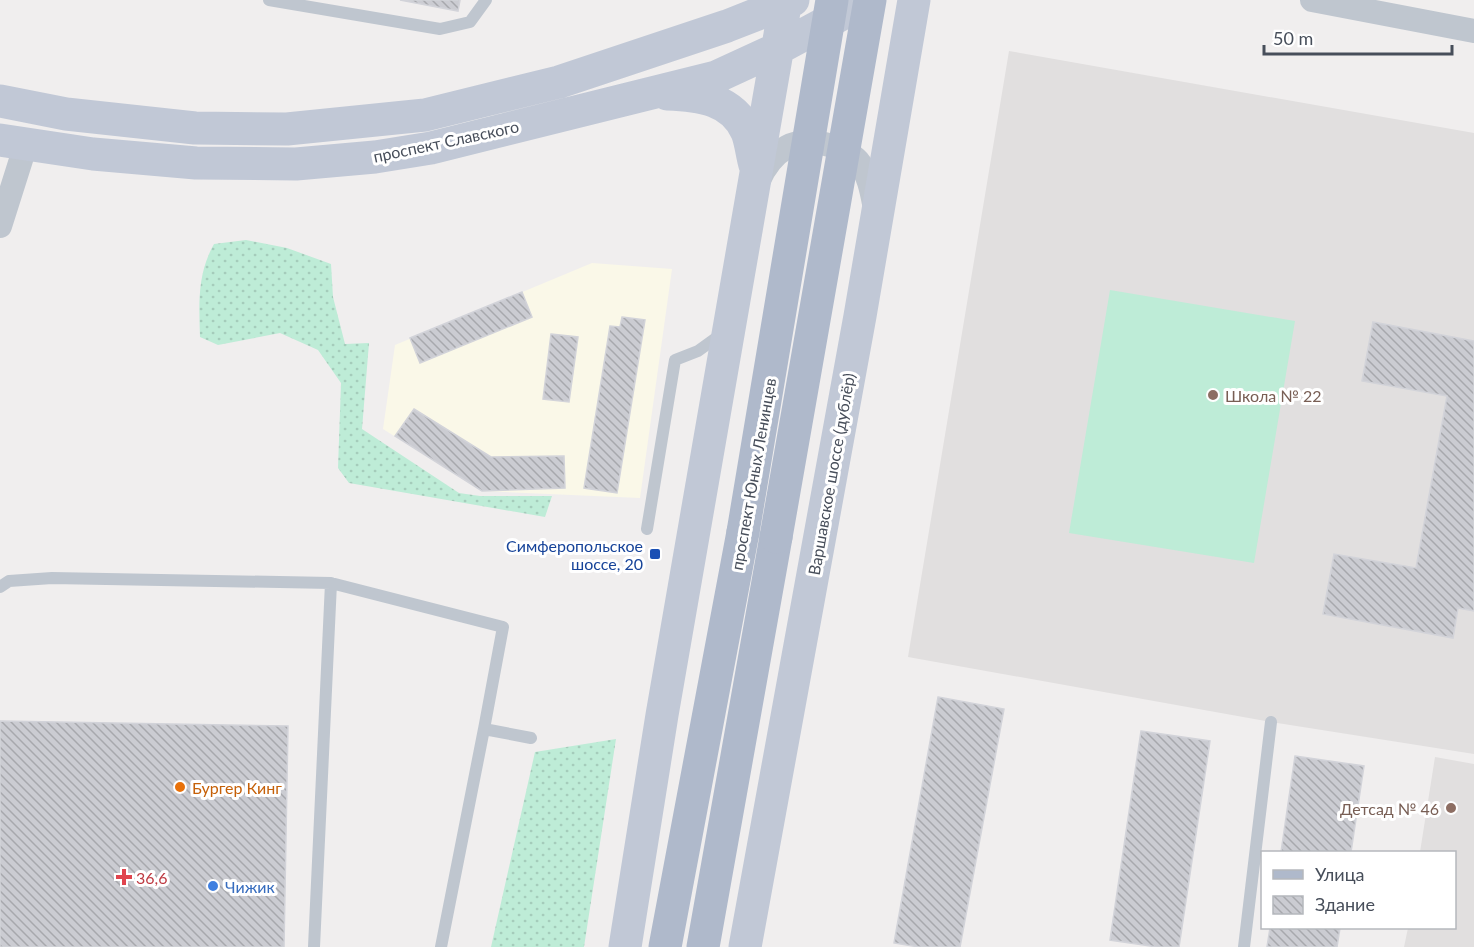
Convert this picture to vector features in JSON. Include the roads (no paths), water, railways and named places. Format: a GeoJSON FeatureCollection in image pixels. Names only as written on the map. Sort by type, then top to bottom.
{"type":"FeatureCollection","features":[{"type":"Feature","properties":{"kind":"main road","name":"проспект Юных Ленинцев"},"geometry":{"type":"LineString","coordinates":[[664,947],[743,532],[832,0]]}},
{"type":"Feature","properties":{"kind":"main road","name":"проспект Юных Ленинцев"},"geometry":{"type":"LineString","coordinates":[[703,947],[869,0]]}},
{"type":"Feature","properties":{"kind":"main road","name":"проспект Славского"},"geometry":{"type":"LineString","coordinates":[[13,142],[93,154],[196,163],[296,164],[375,157],[442,145],[716,76],[777,49],[869,0]]}},
{"type":"Feature","properties":{"kind":"main road","name":"Варшавское шоссе (дублёр)"},"geometry":{"type":"LineString","coordinates":[[745,947],[877,218],[914,0]]}},
{"type":"Feature","properties":{"kind":"main road","name":"проспект Славского"},"geometry":{"type":"LineString","coordinates":[[0,101],[66,114],[195,128],[287,129],[425,115],[559,82],[727,26],[788,1]]}},
{"type":"Feature","properties":{"kind":"main road"},"geometry":{"type":"LineString","coordinates":[[625,947],[753,182],[788,1]]}},
{"type":"Feature","properties":{"kind":"main road"},"geometry":{"type":"LineString","coordinates":[[644,94],[695,94],[731,109],[747,132],[753,182]]}},
{"type":"Feature","properties":{"kind":"street"},"geometry":{"type":"LineString","coordinates":[[1312,0],[1474,31]]}},
{"type":"Feature","properties":{"kind":"street"},"geometry":{"type":"LineString","coordinates":[[0,226],[13,142]]}},
{"type":"Feature","properties":{"kind":"street"},"geometry":{"type":"LineString","coordinates":[[753,182],[766,165],[789,146],[812,142],[837,147],[857,160],[870,184],[877,218]]}},
{"type":"Feature","properties":{"kind":"lane"},"geometry":{"type":"LineString","coordinates":[[269,0],[440,29],[470,22],[486,0]]}},
{"type":"Feature","properties":{"kind":"lane"},"geometry":{"type":"LineString","coordinates":[[647,529],[675,360],[698,351],[729,329]]}},
{"type":"Feature","properties":{"kind":"lane"},"geometry":{"type":"LineString","coordinates":[[0,587],[9,581],[52,578],[331,583],[503,627],[441,947]]}},
{"type":"Feature","properties":{"kind":"lane"},"geometry":{"type":"LineString","coordinates":[[314,947],[331,583]]}},
{"type":"Feature","properties":{"kind":"lane"},"geometry":{"type":"LineString","coordinates":[[1244,947],[1271,722]]}},
{"type":"Feature","properties":{"kind":"lane"},"geometry":{"type":"LineString","coordinates":[[484,729],[531,738]]}},
{"type":"Feature","properties":{"kind":"place","name":"Школа № 22"},"geometry":{"type":"Point","coordinates":[1213,395]}},
{"type":"Feature","properties":{"kind":"place","name":"Симферопольское шоссе, 20"},"geometry":{"type":"Point","coordinates":[655,554]}},
{"type":"Feature","properties":{"kind":"place","name":"Бургер Кинг"},"geometry":{"type":"Point","coordinates":[180,787]}},
{"type":"Feature","properties":{"kind":"place","name":"Детсад № 46"},"geometry":{"type":"Point","coordinates":[1451,808]}},
{"type":"Feature","properties":{"kind":"place","name":"36,6"},"geometry":{"type":"Point","coordinates":[124,877]}},
{"type":"Feature","properties":{"kind":"place","name":"Чижик"},"geometry":{"type":"Point","coordinates":[213,886]}}]}
